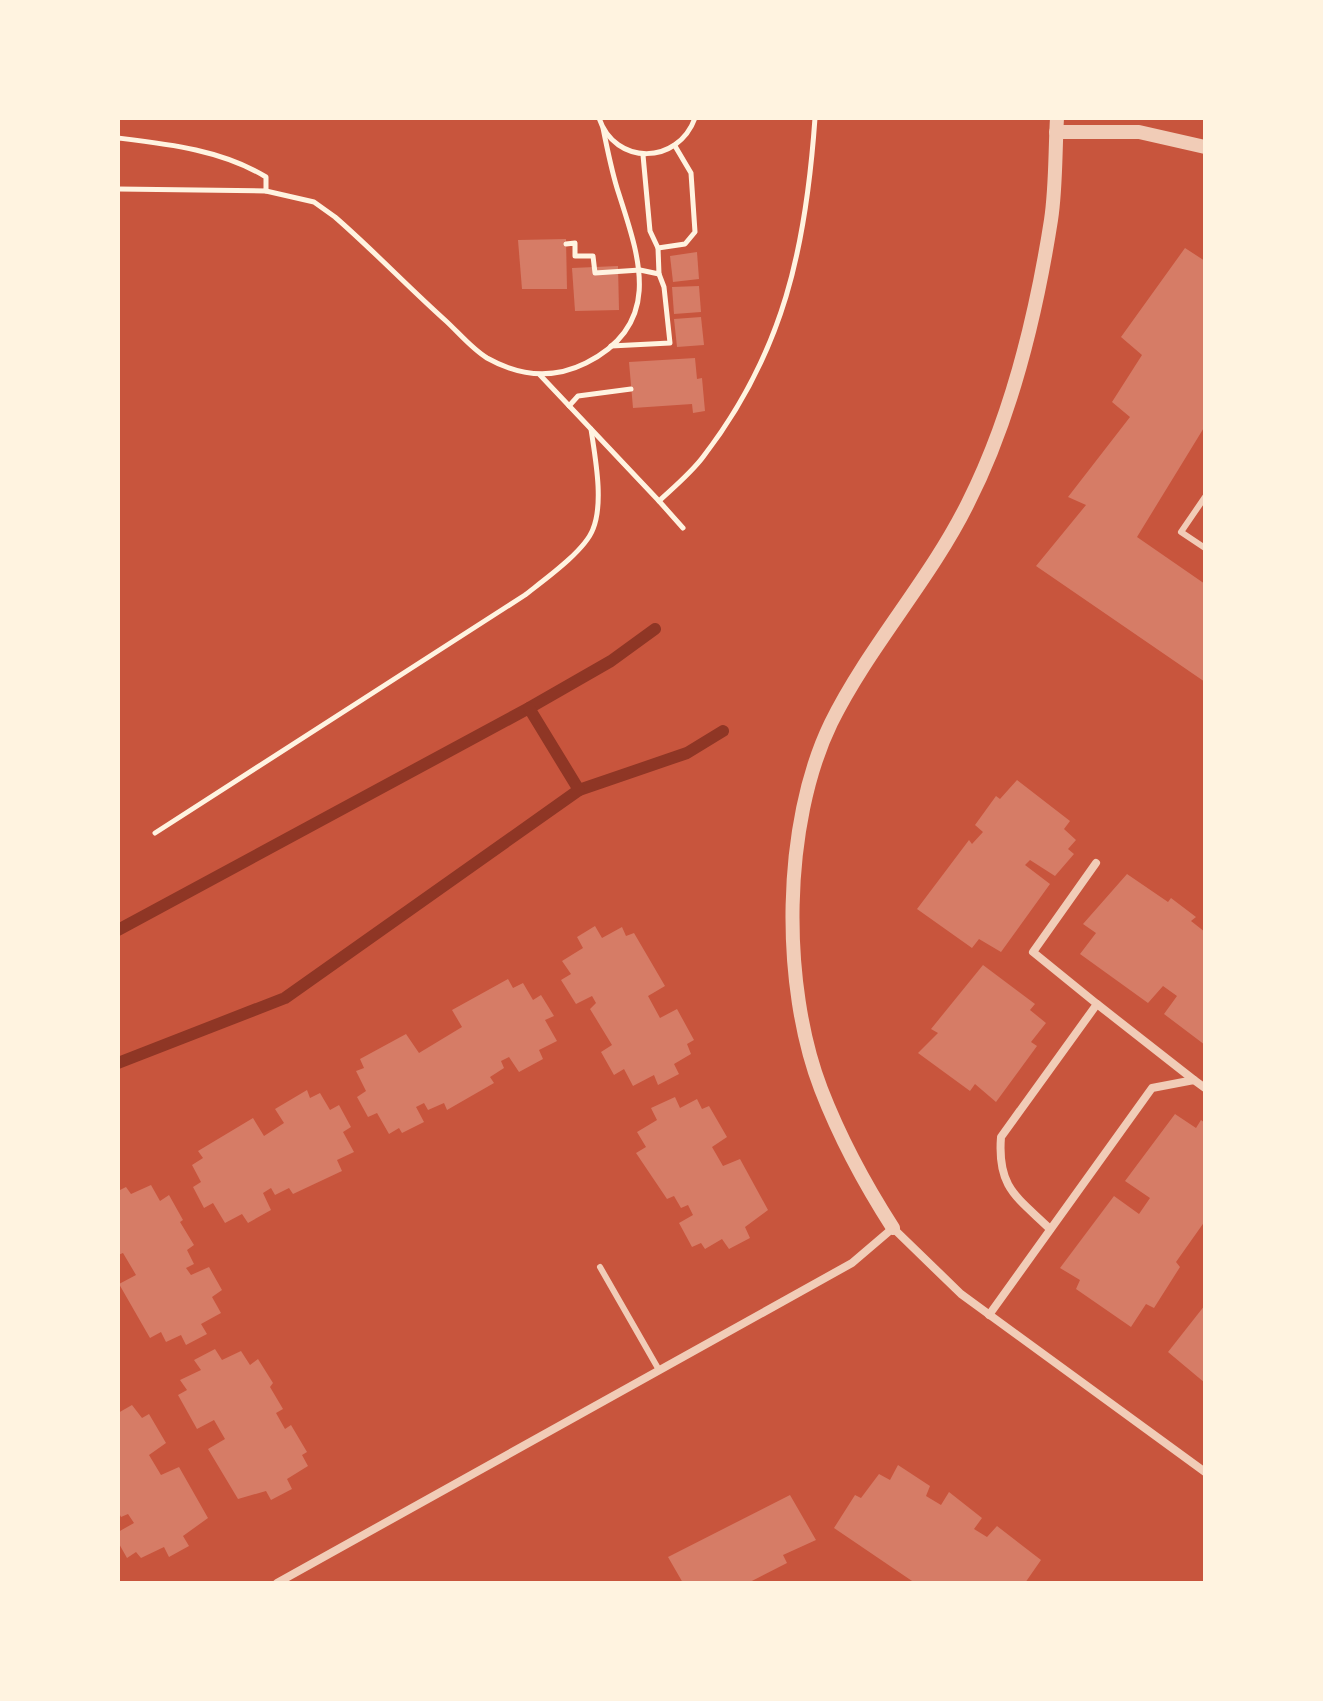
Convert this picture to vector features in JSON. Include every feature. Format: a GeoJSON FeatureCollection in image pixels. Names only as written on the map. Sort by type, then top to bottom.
{"type":"FeatureCollection","features":[{"type":"Feature","properties":{"kind":"street"},"geometry":{"type":"LineString","coordinates":[[1205,147],[1139,132],[1057,125],[1052,219],[1015,388],[968,503],[831,724],[801,814],[793,873],[797,994],[820,1086],[855,1168],[893,1228],[961,1294],[1205,1472]]}},
{"type":"Feature","properties":{"kind":"street"},"geometry":{"type":"LineString","coordinates":[[1096,863],[1033,952],[1205,1088]]}},
{"type":"Feature","properties":{"kind":"street"},"geometry":{"type":"LineString","coordinates":[[1050,1229],[1007,1189],[999,1155],[1001,1137],[1097,1004]]}},
{"type":"Feature","properties":{"kind":"street"},"geometry":{"type":"LineString","coordinates":[[989,1315],[1152,1088],[1194,1080]]}},
{"type":"Feature","properties":{"kind":"street"},"geometry":{"type":"LineString","coordinates":[[277,1583],[852,1263],[893,1228]]}},
{"type":"Feature","properties":{"kind":"lane"},"geometry":{"type":"LineString","coordinates":[[1205,497],[1181,532],[1205,548]]}},
{"type":"Feature","properties":{"kind":"lane"},"geometry":{"type":"LineString","coordinates":[[600,1267],[659,1370]]}},
{"type":"Feature","properties":{"kind":"path"},"geometry":{"type":"LineString","coordinates":[[118,189],[266,191],[314,202],[366,244],[484,356],[517,372],[540,375],[566,372],[598,357],[610,346],[631,323],[640,303],[640,270],[599,118]]}},
{"type":"Feature","properties":{"kind":"path"},"geometry":{"type":"LineString","coordinates":[[603,128],[613,142],[643,155],[675,146],[686,135],[695,118]]}},
{"type":"Feature","properties":{"kind":"path"},"geometry":{"type":"LineString","coordinates":[[659,501],[703,459],[761,364],[787,302],[810,194],[815,118]]}},
{"type":"Feature","properties":{"kind":"path"},"geometry":{"type":"LineString","coordinates":[[118,138],[186,147],[217,157],[266,177],[266,191]]}},
{"type":"Feature","properties":{"kind":"path"},"geometry":{"type":"LineString","coordinates":[[658,248],[685,244],[695,232],[691,173],[675,146]]}},
{"type":"Feature","properties":{"kind":"path"},"geometry":{"type":"LineString","coordinates":[[610,346],[670,343],[658,248],[650,231],[643,155]]}},
{"type":"Feature","properties":{"kind":"path"},"geometry":{"type":"LineString","coordinates":[[566,244],[575,243],[575,256],[593,256],[595,273],[640,270],[659,274]]}},
{"type":"Feature","properties":{"kind":"path"},"geometry":{"type":"LineString","coordinates":[[540,375],[683,528]]}},
{"type":"Feature","properties":{"kind":"path"},"geometry":{"type":"LineString","coordinates":[[569,406],[578,396],[631,389]]}},
{"type":"Feature","properties":{"kind":"path"},"geometry":{"type":"LineString","coordinates":[[155,833],[512,603],[562,565],[593,530],[598,482],[591,429]]}},
{"type":"Feature","properties":{"kind":"building"},"geometry":{"type":"Polygon","coordinates":[[[566,239],[567,289],[522,289],[518,240],[566,239]]]}},
{"type":"Feature","properties":{"kind":"building"},"geometry":{"type":"Polygon","coordinates":[[[1185,248],[1205,261],[1205,426],[1137,537],[1205,584],[1205,682],[1036,566],[1086,505],[1068,497],[1130,417],[1112,402],[1142,355],[1121,337],[1185,248]]]}},
{"type":"Feature","properties":{"kind":"building"},"geometry":{"type":"Polygon","coordinates":[[[697,252],[699,279],[673,282],[670,256],[697,252]]]}},
{"type":"Feature","properties":{"kind":"building"},"geometry":{"type":"Polygon","coordinates":[[[618,266],[619,310],[575,311],[572,268],[618,266]]]}},
{"type":"Feature","properties":{"kind":"building"},"geometry":{"type":"Polygon","coordinates":[[[699,286],[701,312],[674,314],[672,287],[699,286]]]}},
{"type":"Feature","properties":{"kind":"building"},"geometry":{"type":"Polygon","coordinates":[[[701,317],[704,345],[677,347],[674,319],[701,317]]]}},
{"type":"Feature","properties":{"kind":"building"},"geometry":{"type":"Polygon","coordinates":[[[695,358],[697,379],[702,378],[705,411],[693,413],[692,404],[633,408],[629,362],[695,358]]]}},
{"type":"Feature","properties":{"kind":"building"},"geometry":{"type":"Polygon","coordinates":[[[1017,780],[1070,821],[1064,829],[1076,840],[1068,849],[1074,854],[1055,876],[1030,860],[1025,865],[1050,884],[1001,952],[979,939],[972,948],[917,909],[969,840],[972,844],[983,832],[975,825],[996,796],[1000,799],[1017,780]]]}},
{"type":"Feature","properties":{"kind":"building"},"geometry":{"type":"Polygon","coordinates":[[[1127,874],[1168,902],[1171,898],[1196,917],[1191,921],[1205,932],[1205,1045],[1164,1014],[1177,996],[1163,986],[1148,1003],[1080,954],[1096,933],[1083,924],[1127,874]]]}},
{"type":"Feature","properties":{"kind":"building"},"geometry":{"type":"Polygon","coordinates":[[[595,926],[602,938],[622,927],[626,936],[634,933],[665,986],[648,996],[660,1018],[677,1009],[694,1040],[687,1044],[691,1054],[674,1064],[679,1074],[658,1085],[654,1075],[633,1086],[624,1069],[614,1075],[601,1052],[612,1045],[590,1009],[596,1003],[592,996],[576,1004],[561,980],[571,974],[562,961],[583,948],[577,937],[595,926]]]}},
{"type":"Feature","properties":{"kind":"building"},"geometry":{"type":"Polygon","coordinates":[[[983,965],[1035,1004],[1030,1010],[1046,1023],[1031,1042],[1037,1046],[996,1102],[975,1084],[970,1091],[918,1053],[938,1033],[931,1029],[983,965]]]}},
{"type":"Feature","properties":{"kind":"building"},"geometry":{"type":"Polygon","coordinates":[[[508,979],[513,988],[523,983],[533,1000],[541,995],[554,1016],[545,1020],[557,1041],[539,1050],[543,1059],[519,1072],[509,1057],[501,1061],[504,1068],[490,1077],[494,1083],[447,1110],[444,1103],[428,1110],[424,1103],[416,1107],[424,1122],[402,1133],[399,1128],[389,1134],[377,1113],[368,1117],[357,1097],[366,1091],[356,1071],[364,1068],[360,1059],[406,1034],[419,1053],[462,1027],[452,1010],[508,979]]]}},
{"type":"Feature","properties":{"kind":"building"},"geometry":{"type":"Polygon","coordinates":[[[307,1090],[310,1098],[320,1093],[330,1110],[339,1105],[351,1127],[343,1132],[354,1152],[337,1160],[342,1171],[293,1194],[289,1188],[275,1195],[271,1188],[263,1193],[271,1210],[248,1223],[242,1214],[225,1223],[213,1203],[204,1208],[193,1187],[201,1182],[192,1165],[203,1158],[198,1151],[253,1118],[264,1136],[284,1123],[275,1109],[307,1090]]]}},
{"type":"Feature","properties":{"kind":"building"},"geometry":{"type":"Polygon","coordinates":[[[675,1097],[680,1108],[697,1099],[702,1109],[709,1106],[727,1137],[712,1147],[723,1166],[740,1159],[768,1210],[745,1227],[750,1238],[729,1249],[722,1239],[705,1249],[701,1243],[692,1247],[679,1223],[693,1215],[688,1205],[681,1208],[674,1196],[667,1199],[636,1153],[646,1147],[637,1132],[657,1120],[651,1108],[675,1097]]]}},
{"type":"Feature","properties":{"kind":"building"},"geometry":{"type":"Polygon","coordinates":[[[1175,1114],[1196,1128],[1201,1120],[1205,1123],[1205,1221],[1176,1262],[1180,1267],[1154,1308],[1146,1304],[1131,1327],[1076,1289],[1080,1280],[1060,1268],[1114,1196],[1139,1214],[1150,1198],[1125,1181],[1175,1114]]]}},
{"type":"Feature","properties":{"kind":"building"},"geometry":{"type":"Polygon","coordinates":[[[151,1185],[160,1201],[169,1195],[194,1245],[187,1250],[194,1264],[186,1268],[191,1275],[209,1267],[222,1290],[212,1297],[221,1313],[201,1324],[207,1334],[186,1345],[181,1335],[166,1342],[161,1332],[150,1338],[119,1284],[136,1275],[123,1253],[118,1255],[118,1191],[126,1187],[131,1194],[151,1185]]]}},
{"type":"Feature","properties":{"kind":"building"},"geometry":{"type":"Polygon","coordinates":[[[1205,1305],[1205,1383],[1168,1352],[1205,1305]]]}},
{"type":"Feature","properties":{"kind":"building"},"geometry":{"type":"Polygon","coordinates":[[[215,1349],[222,1360],[241,1351],[250,1365],[258,1359],[273,1383],[270,1387],[283,1409],[276,1413],[285,1429],[291,1425],[307,1452],[302,1455],[308,1466],[287,1479],[292,1489],[271,1500],[266,1491],[238,1499],[208,1449],[225,1439],[214,1420],[197,1429],[178,1395],[187,1390],[180,1380],[201,1370],[194,1360],[215,1349]]]}},
{"type":"Feature","properties":{"kind":"building"},"geometry":{"type":"Polygon","coordinates":[[[132,1405],[142,1418],[149,1414],[166,1443],[149,1455],[161,1475],[179,1467],[208,1518],[183,1536],[189,1546],[169,1557],[164,1547],[141,1558],[136,1552],[127,1558],[118,1542],[118,1532],[134,1523],[128,1514],[121,1517],[118,1511],[118,1413],[132,1405]]]}},
{"type":"Feature","properties":{"kind":"building"},"geometry":{"type":"Polygon","coordinates":[[[898,1465],[930,1486],[926,1496],[941,1505],[949,1492],[982,1518],[974,1529],[987,1537],[997,1526],[1041,1560],[1025,1583],[915,1583],[834,1528],[855,1495],[861,1498],[879,1474],[890,1480],[898,1465]]]}},
{"type":"Feature","properties":{"kind":"building"},"geometry":{"type":"Polygon","coordinates":[[[790,1495],[816,1540],[783,1555],[787,1563],[748,1583],[683,1583],[668,1557],[790,1495]]]}},
{"type":"Feature","properties":{"kind":"waterway"},"geometry":{"type":"LineString","coordinates":[[118,930],[529,708],[611,661],[655,629]]}},
{"type":"Feature","properties":{"kind":"waterway"},"geometry":{"type":"LineString","coordinates":[[118,1063],[285,998],[579,790],[529,708]]}},
{"type":"Feature","properties":{"kind":"waterway"},"geometry":{"type":"LineString","coordinates":[[579,790],[687,753],[723,731]]}}]}
